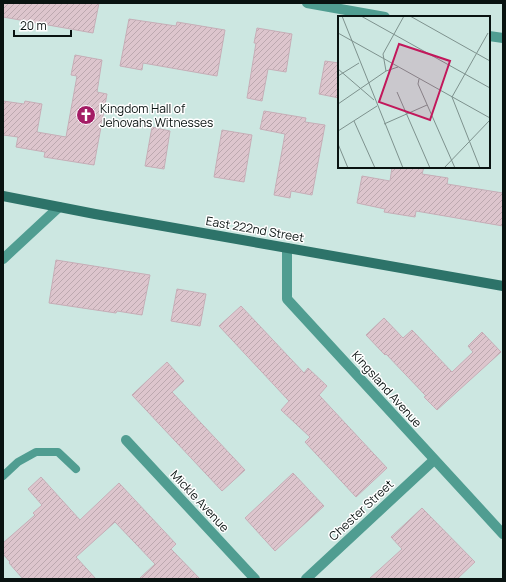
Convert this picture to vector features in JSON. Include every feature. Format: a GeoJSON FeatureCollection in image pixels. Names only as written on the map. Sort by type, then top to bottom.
{"type":"FeatureCollection","features":[{"type":"Feature","properties":{"kind":"street"},"geometry":{"type":"LineString","coordinates":[[307,3],[379,16]]}},
{"type":"Feature","properties":{"kind":"street"},"geometry":{"type":"LineString","coordinates":[[490,36],[503,38]]}},
{"type":"Feature","properties":{"kind":"street","name":"East 222nd Street"},"geometry":{"type":"LineString","coordinates":[[3,196],[503,286]]}},
{"type":"Feature","properties":{"kind":"street"},"geometry":{"type":"LineString","coordinates":[[3,259],[59,207]]}},
{"type":"Feature","properties":{"kind":"street","name":"Kingsland Avenue"},"geometry":{"type":"LineString","coordinates":[[287,248],[287,299],[503,534]]}},
{"type":"Feature","properties":{"kind":"street","name":"Mickle Avenue"},"geometry":{"type":"LineString","coordinates":[[126,440],[255,579]]}},
{"type":"Feature","properties":{"kind":"street","name":"Chester Street"},"geometry":{"type":"LineString","coordinates":[[306,579],[434,460]]}},
{"type":"Feature","properties":{"kind":"lane"},"geometry":{"type":"LineString","coordinates":[[3,476],[18,462],[36,452],[58,452],[76,469]]}},
{"type":"Feature","properties":{"kind":"building"},"geometry":{"type":"Polygon","coordinates":[[[3,3],[99,3],[93,33],[3,17],[3,3]]]}},
{"type":"Feature","properties":{"kind":"building"},"geometry":{"type":"Polygon","coordinates":[[[129,19],[176,26],[177,22],[225,30],[217,76],[143,63],[142,70],[120,66],[129,19]]]}},
{"type":"Feature","properties":{"kind":"building"},"geometry":{"type":"Polygon","coordinates":[[[257,28],[292,34],[286,72],[268,69],[262,101],[247,98],[257,28]]]}},
{"type":"Feature","properties":{"kind":"building"},"geometry":{"type":"Polygon","coordinates":[[[75,55],[102,60],[97,92],[107,94],[94,165],[44,157],[45,152],[16,147],[18,137],[3,135],[3,101],[24,104],[25,101],[42,104],[37,132],[66,137],[77,76],[71,75],[75,55]]]}},
{"type":"Feature","properties":{"kind":"building"},"geometry":{"type":"Polygon","coordinates":[[[325,61],[338,63],[338,98],[319,94],[325,61]]]}},
{"type":"Feature","properties":{"kind":"building"},"geometry":{"type":"Polygon","coordinates":[[[264,111],[306,118],[305,122],[325,125],[312,195],[291,191],[290,198],[274,195],[285,134],[260,129],[264,111]]]}},
{"type":"Feature","properties":{"kind":"building"},"geometry":{"type":"Polygon","coordinates":[[[152,127],[170,131],[164,169],[145,166],[152,127]]]}},
{"type":"Feature","properties":{"kind":"building"},"geometry":{"type":"Polygon","coordinates":[[[222,130],[252,135],[244,182],[214,177],[222,130]]]}},
{"type":"Feature","properties":{"kind":"building"},"geometry":{"type":"Polygon","coordinates":[[[392,168],[424,168],[422,174],[448,178],[447,184],[503,193],[503,226],[416,211],[415,217],[384,212],[385,209],[357,203],[362,176],[390,181],[392,168]]]}},
{"type":"Feature","properties":{"kind":"building"},"geometry":{"type":"Polygon","coordinates":[[[56,260],[150,275],[142,315],[117,311],[116,313],[49,303],[56,260]]]}},
{"type":"Feature","properties":{"kind":"building"},"geometry":{"type":"Polygon","coordinates":[[[177,289],[206,294],[200,326],[171,321],[177,289]]]}},
{"type":"Feature","properties":{"kind":"building"},"geometry":{"type":"Polygon","coordinates":[[[241,306],[304,373],[308,368],[327,386],[319,395],[387,468],[356,497],[305,442],[310,437],[281,410],[289,401],[219,326],[241,306]]]}},
{"type":"Feature","properties":{"kind":"building"},"geometry":{"type":"Polygon","coordinates":[[[384,318],[403,338],[412,330],[452,372],[473,352],[468,346],[482,332],[501,352],[437,410],[424,397],[426,396],[366,335],[384,318]]]}},
{"type":"Feature","properties":{"kind":"building"},"geometry":{"type":"Polygon","coordinates":[[[167,362],[184,381],[172,392],[245,470],[222,491],[132,395],[167,362]]]}},
{"type":"Feature","properties":{"kind":"building"},"geometry":{"type":"Polygon","coordinates":[[[293,473],[324,506],[275,551],[245,518],[293,473]]]}},
{"type":"Feature","properties":{"kind":"building"},"geometry":{"type":"Polygon","coordinates":[[[41,477],[80,520],[119,483],[176,544],[171,549],[200,579],[139,579],[155,564],[115,522],[76,557],[96,579],[23,579],[3,554],[3,543],[35,515],[33,513],[42,505],[28,489],[41,477]]]}},
{"type":"Feature","properties":{"kind":"building"},"geometry":{"type":"Polygon","coordinates":[[[422,508],[475,562],[457,579],[369,579],[402,549],[391,537],[422,508]]]}},
{"type":"Feature","properties":{"kind":"place","name":"Kingdom Hall of Jehovahs Witnesses"},"geometry":{"type":"Point","coordinates":[86,115]}}]}
